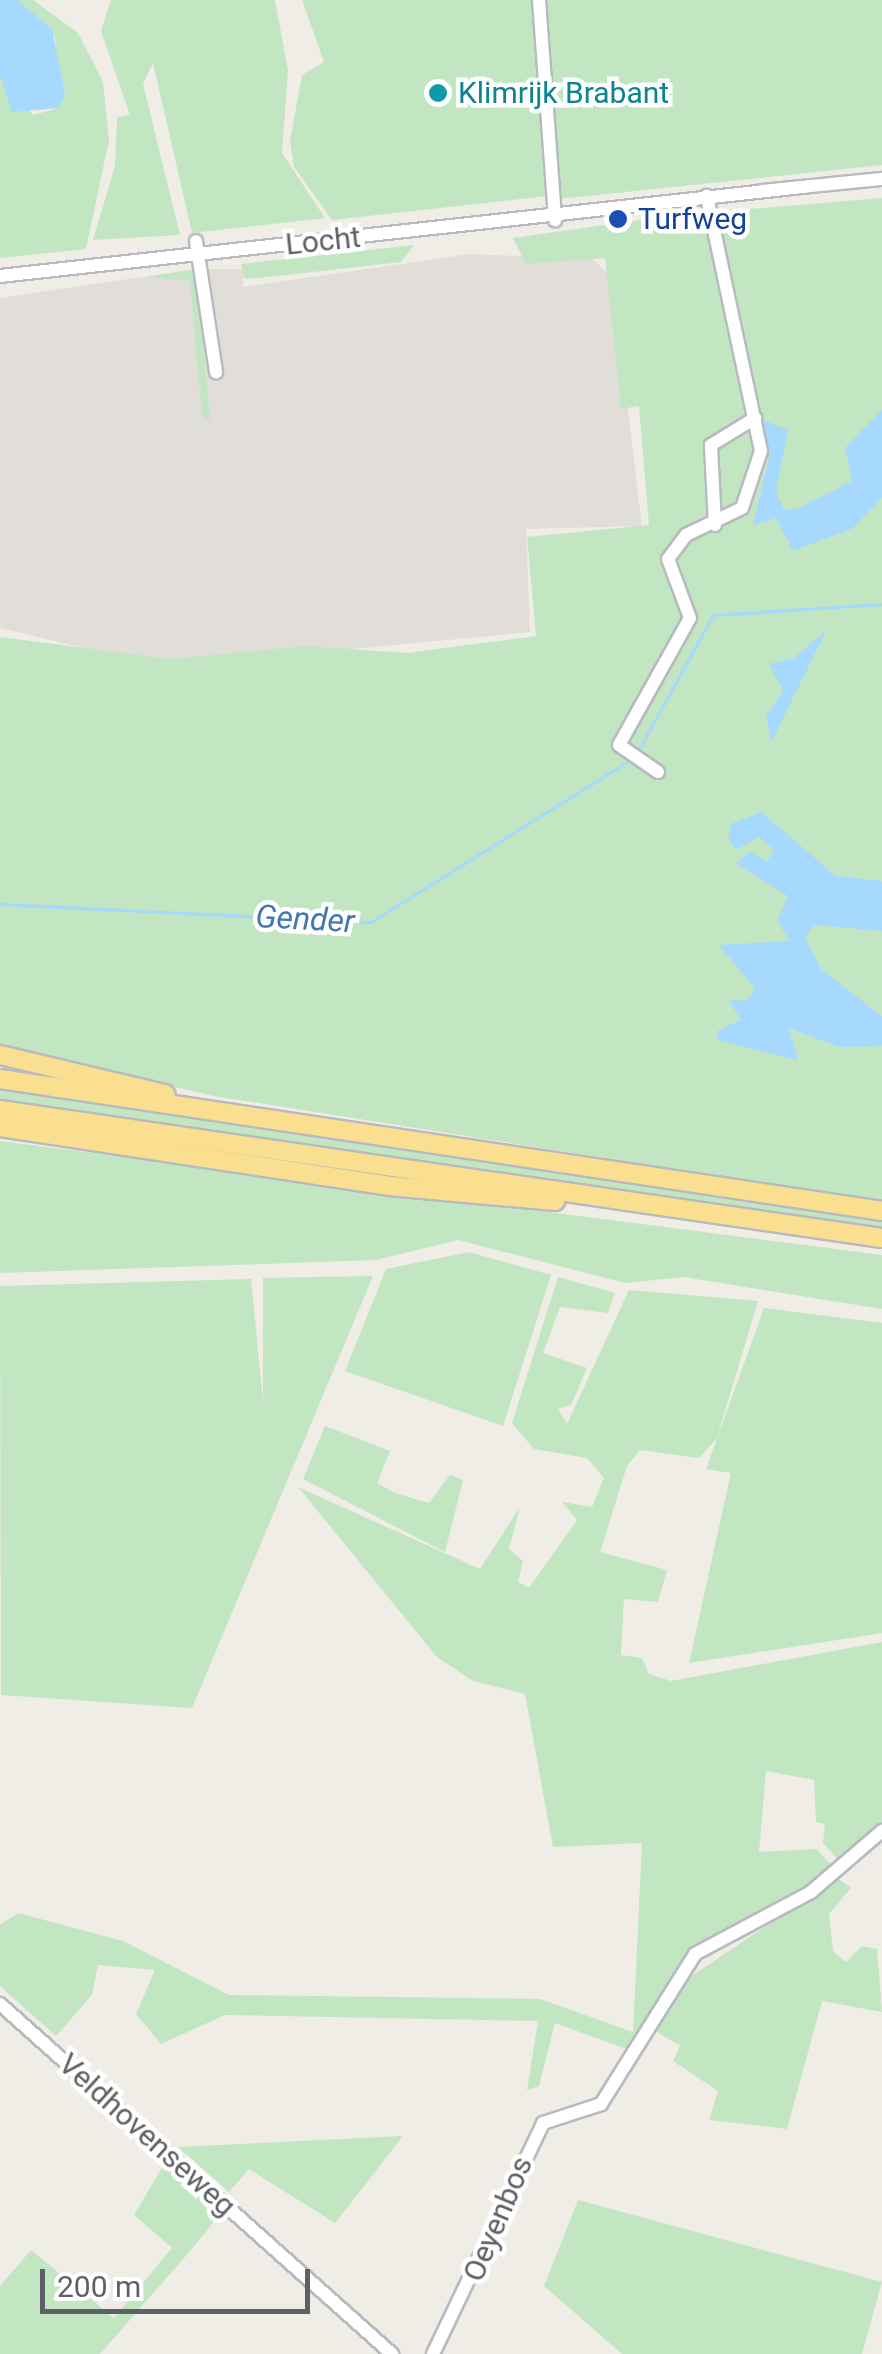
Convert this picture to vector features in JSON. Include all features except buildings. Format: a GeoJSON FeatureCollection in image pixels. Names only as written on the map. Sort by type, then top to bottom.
{"type":"FeatureCollection","features":[{"type":"Feature","properties":{"kind":"highway"},"geometry":{"type":"LineString","coordinates":[[0,1055],[232,1114]]}},
{"type":"Feature","properties":{"kind":"highway"},"geometry":{"type":"LineString","coordinates":[[0,1079],[882,1211]]}},
{"type":"Feature","properties":{"kind":"highway"},"geometry":{"type":"LineString","coordinates":[[0,1110],[882,1238]]}},
{"type":"Feature","properties":{"kind":"highway"},"geometry":{"type":"LineString","coordinates":[[0,1130],[388,1186],[631,1202]]}},
{"type":"Feature","properties":{"kind":"street"},"geometry":{"type":"LineString","coordinates":[[539,0],[555,220]]}},
{"type":"Feature","properties":{"kind":"street","name":"Locht"},"geometry":{"type":"LineString","coordinates":[[0,276],[198,247],[555,220],[645,203],[882,179]]}},
{"type":"Feature","properties":{"kind":"street"},"geometry":{"type":"LineString","coordinates":[[658,772],[619,745],[690,618],[670,576],[673,547],[716,524],[754,488],[755,418],[706,196]]}},
{"type":"Feature","properties":{"kind":"street"},"geometry":{"type":"LineString","coordinates":[[198,247],[216,372]]}},
{"type":"Feature","properties":{"kind":"street"},"geometry":{"type":"LineString","coordinates":[[716,524],[711,444],[755,418]]}},
{"type":"Feature","properties":{"kind":"street","name":"Oeyenbos"},"geometry":{"type":"LineString","coordinates":[[433,2354],[543,2123],[602,2104],[695,1954],[812,1892],[882,1832]]}},
{"type":"Feature","properties":{"kind":"street","name":"Veldhovenseweg"},"geometry":{"type":"LineString","coordinates":[[0,2004],[392,2354]]}},
{"type":"Feature","properties":{"kind":"shaded area"},"geometry":{"type":"Polygon","coordinates":[[[470,254],[593,259],[612,278],[642,526],[526,529],[530,632],[164,667],[0,628],[0,298],[196,269],[244,269],[243,287],[470,254]]]}},
{"type":"Feature","properties":{"kind":"green space"},"geometry":{"type":"Polygon","coordinates":[[[17,0],[33,0],[78,33],[103,82],[109,140],[86,249],[0,258],[0,75],[33,115],[59,108],[55,37],[17,0]]]}},
{"type":"Feature","properties":{"kind":"green space"},"geometry":{"type":"Polygon","coordinates":[[[111,0],[275,0],[288,70],[282,153],[325,218],[192,233],[153,63],[143,84],[180,235],[93,240],[115,166],[117,117],[130,115],[101,31],[111,0]]]}},
{"type":"Feature","properties":{"kind":"green space","name":"Klimrijk Brabant"},"geometry":{"type":"Polygon","coordinates":[[[302,0],[533,0],[548,196],[332,220],[294,167],[290,141],[302,75],[324,62],[302,0]]]}},
{"type":"Feature","properties":{"kind":"green space"},"geometry":{"type":"Polygon","coordinates":[[[544,0],[882,0],[882,165],[559,199],[544,0]]]}},
{"type":"Feature","properties":{"kind":"green space"},"geometry":{"type":"Polygon","coordinates":[[[882,198],[882,1202],[214,1096],[0,1046],[0,637],[170,659],[306,646],[407,653],[536,636],[527,537],[649,525],[639,406],[621,409],[605,258],[526,264],[513,238],[703,211],[739,387],[714,212],[882,198]]]}},
{"type":"Feature","properties":{"kind":"green space"},"geometry":{"type":"Polygon","coordinates":[[[414,245],[401,262],[278,276],[245,279],[241,264],[414,245]]]}},
{"type":"Feature","properties":{"kind":"green space"},"geometry":{"type":"Polygon","coordinates":[[[196,269],[210,421],[202,416],[190,281],[147,277],[196,269]]]}},
{"type":"Feature","properties":{"kind":"green space"},"geometry":{"type":"Polygon","coordinates":[[[0,1085],[882,1216],[882,1231],[0,1102],[0,1085]]]}},
{"type":"Feature","properties":{"kind":"green space"},"geometry":{"type":"Polygon","coordinates":[[[0,1141],[882,1255],[882,1309],[683,1277],[625,1283],[458,1240],[376,1260],[0,1273],[0,1141]]]}},
{"type":"Feature","properties":{"kind":"green space"},"geometry":{"type":"Polygon","coordinates":[[[469,1252],[551,1275],[503,1426],[345,1371],[386,1269],[469,1252]]]}},
{"type":"Feature","properties":{"kind":"green space"},"geometry":{"type":"Polygon","coordinates":[[[373,1276],[192,1708],[1,1695],[0,1286],[251,1279],[263,1402],[263,1278],[373,1276]]]}},
{"type":"Feature","properties":{"kind":"green space"},"geometry":{"type":"Polygon","coordinates":[[[558,1277],[615,1293],[608,1313],[560,1307],[543,1353],[587,1368],[571,1405],[558,1409],[567,1424],[629,1290],[758,1301],[717,1438],[699,1458],[640,1450],[627,1466],[600,1552],[667,1570],[658,1602],[624,1599],[621,1655],[642,1658],[649,1674],[671,1681],[882,1642],[882,1825],[841,1863],[823,1843],[825,1824],[816,1822],[814,1780],[766,1771],[759,1852],[816,1849],[835,1869],[675,1976],[632,2051],[555,2023],[539,2086],[527,2090],[538,2021],[225,2015],[161,2044],[136,2014],[155,1970],[98,1965],[92,1995],[56,2036],[0,1986],[0,1925],[18,1913],[123,1941],[229,1995],[540,1999],[633,2032],[642,1843],[553,1847],[525,1694],[473,1681],[437,1657],[298,1487],[480,1569],[520,1507],[509,1549],[523,1561],[518,1582],[529,1588],[577,1520],[562,1502],[592,1507],[604,1478],[587,1458],[534,1449],[512,1423],[558,1277]]]}},
{"type":"Feature","properties":{"kind":"green space"},"geometry":{"type":"Polygon","coordinates":[[[764,1308],[882,1323],[882,1633],[689,1663],[731,1473],[706,1469],[764,1308]]]}},
{"type":"Feature","properties":{"kind":"green space"},"geometry":{"type":"Polygon","coordinates":[[[325,1426],[390,1451],[377,1483],[395,1493],[429,1503],[450,1475],[463,1480],[445,1552],[303,1479],[325,1426]]]}},
{"type":"Feature","properties":{"kind":"green space"},"geometry":{"type":"Polygon","coordinates":[[[837,1878],[851,1888],[829,1914],[833,1951],[846,1962],[862,1946],[877,1949],[882,2012],[822,2001],[787,2129],[709,2120],[718,2091],[673,2061],[680,2046],[654,2030],[683,1982],[837,1878]]]}},
{"type":"Feature","properties":{"kind":"green space"},"geometry":{"type":"Polygon","coordinates":[[[403,2136],[335,2223],[249,2169],[229,2192],[178,2147],[403,2136]]]}},
{"type":"Feature","properties":{"kind":"green space"},"geometry":{"type":"Polygon","coordinates":[[[166,2161],[222,2212],[190,2251],[100,2354],[0,2354],[0,2286],[31,2250],[114,2318],[172,2248],[134,2215],[166,2161]]]}},
{"type":"Feature","properties":{"kind":"green space"},"geometry":{"type":"Polygon","coordinates":[[[578,2200],[882,2282],[862,2354],[622,2354],[544,2286],[578,2200]]]}},
{"type":"Feature","properties":{"kind":"water"},"geometry":{"type":"Polygon","coordinates":[[[0,0],[17,0],[52,29],[65,94],[59,108],[12,112],[0,75],[0,0]]]}},
{"type":"Feature","properties":{"kind":"water"},"geometry":{"type":"Polygon","coordinates":[[[882,410],[882,498],[853,528],[793,551],[776,518],[753,525],[770,454],[763,420],[788,430],[776,491],[784,510],[797,509],[852,481],[845,448],[882,410]]]}},
{"type":"Feature","properties":{"kind":"water"},"geometry":{"type":"Polygon","coordinates":[[[826,631],[771,743],[766,715],[783,691],[769,664],[794,658],[826,631]]]}},
{"type":"Feature","properties":{"kind":"water"},"geometry":{"type":"Polygon","coordinates":[[[761,812],[836,876],[882,881],[882,931],[814,925],[805,938],[822,970],[882,1016],[882,1046],[839,1047],[789,1028],[798,1060],[718,1040],[717,1031],[741,1020],[728,999],[746,1001],[755,989],[719,945],[790,941],[777,921],[788,896],[736,864],[750,851],[767,862],[774,850],[759,837],[736,850],[728,838],[731,824],[761,812]]]}},
{"type":"Feature","properties":{"kind":"waterway","name":"Gender"},"geometry":{"type":"LineString","coordinates":[[638,751],[713,615],[882,604]]}},
{"type":"Feature","properties":{"kind":"waterway","name":"Gender"},"geometry":{"type":"LineString","coordinates":[[0,904],[371,922],[625,763]]}},
{"type":"Feature","properties":{"kind":"place","name":"Klimrijk Brabant"},"geometry":{"type":"Point","coordinates":[438,93]}},
{"type":"Feature","properties":{"kind":"place","name":"Turfweg"},"geometry":{"type":"Point","coordinates":[618,219]}}]}
